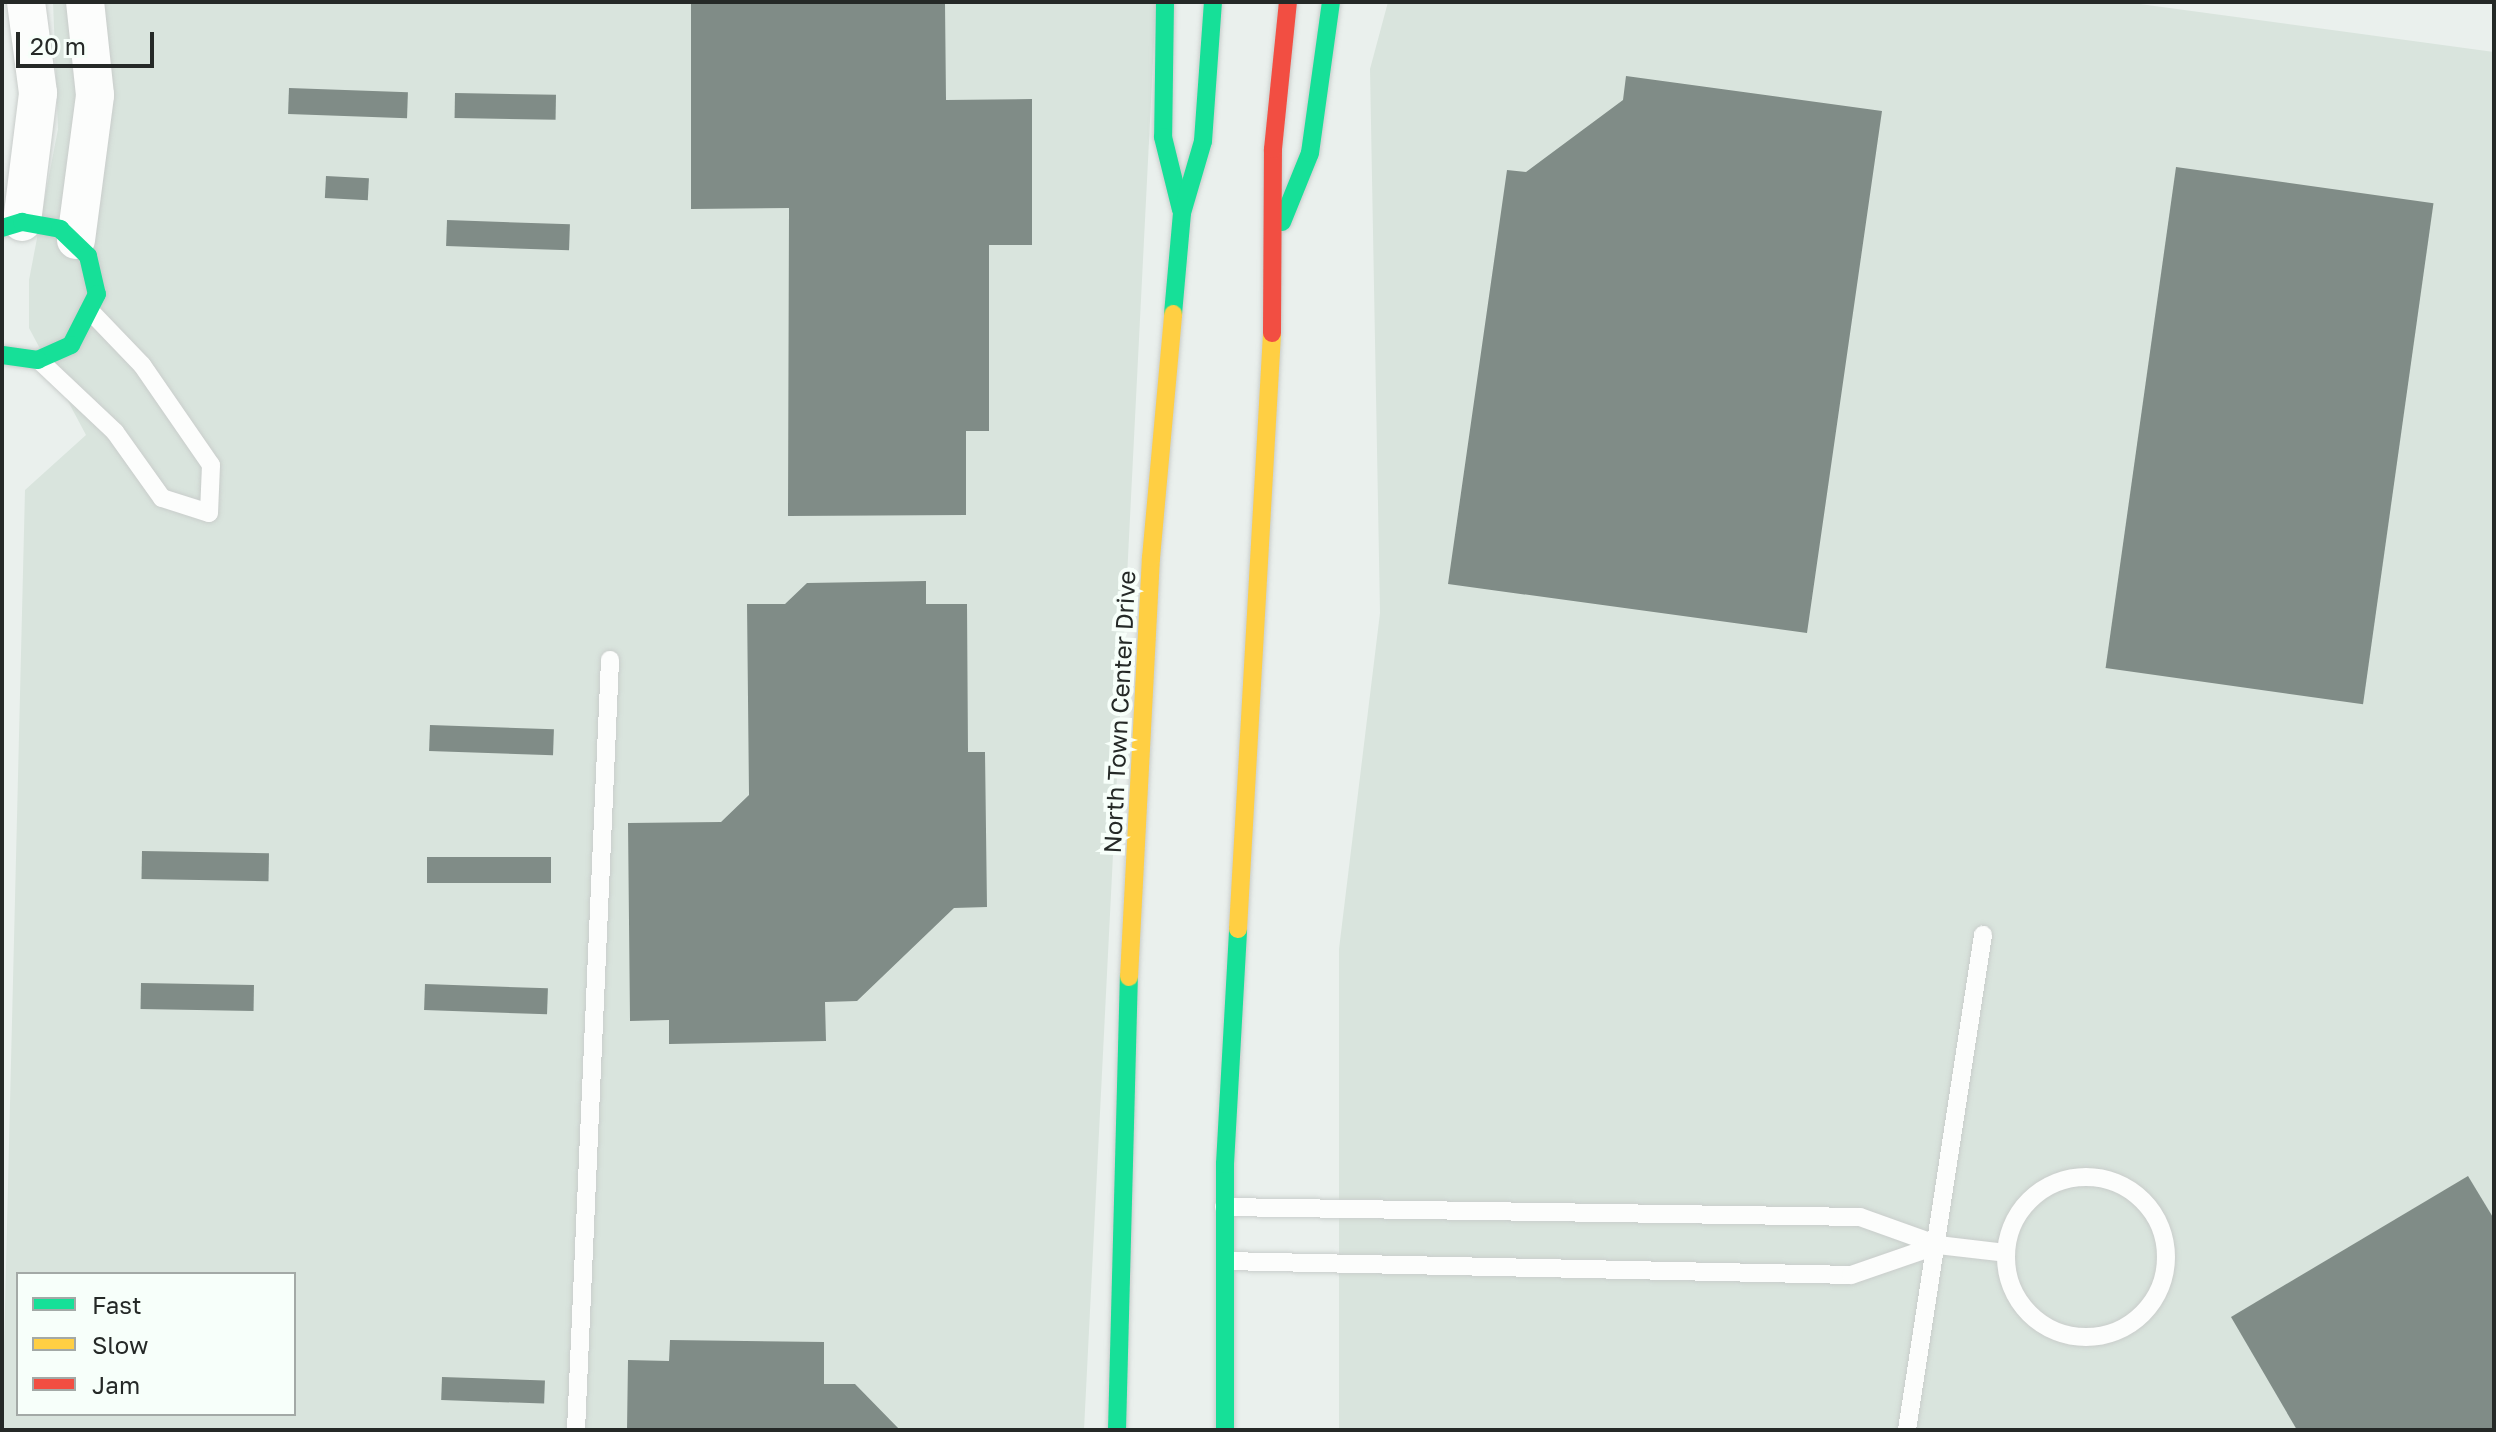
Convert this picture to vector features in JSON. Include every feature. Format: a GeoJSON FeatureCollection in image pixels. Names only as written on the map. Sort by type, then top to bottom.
{"type":"FeatureCollection","features":[{"type":"Feature","properties":{"kind":"main road"},"geometry":{"type":"LineString","coordinates":[[1165,2],[1163,137],[1182,213]]}},
{"type":"Feature","properties":{"kind":"main road","name":"North Town Center Drive"},"geometry":{"type":"LineString","coordinates":[[1117,1430],[1120,1162],[1144,695],[1182,213],[1203,141],[1213,2]]}},
{"type":"Feature","properties":{"kind":"main road"},"geometry":{"type":"LineString","coordinates":[[1225,1430],[1224,1207],[1278,231],[1273,149],[1288,2]]}},
{"type":"Feature","properties":{"kind":"main road"},"geometry":{"type":"LineString","coordinates":[[1278,231],[1310,153],[1331,2]]}},
{"type":"Feature","properties":{"kind":"main road"},"geometry":{"type":"LineString","coordinates":[[2,355],[38,360],[71,345],[93,314],[96,275],[76,240],[12,225]]}},
{"type":"Feature","properties":{"kind":"street"},"geometry":{"type":"LineString","coordinates":[[12,225],[38,93],[26,2]]}},
{"type":"Feature","properties":{"kind":"street"},"geometry":{"type":"LineString","coordinates":[[76,240],[95,95],[85,2]]}},
{"type":"Feature","properties":{"kind":"lane"},"geometry":{"type":"LineString","coordinates":[[38,360],[115,432],[162,498],[209,513],[211,465],[142,365],[93,314]]}},
{"type":"Feature","properties":{"kind":"lane"},"geometry":{"type":"LineString","coordinates":[[576,1430],[610,660]]}},
{"type":"Feature","properties":{"kind":"lane"},"geometry":{"type":"LineString","coordinates":[[1907,1430],[1938,1245],[1983,935]]}},
{"type":"Feature","properties":{"kind":"lane"},"geometry":{"type":"LineString","coordinates":[[2073,1178],[2100,1178],[2145,1203],[2166,1249],[2154,1300],[2137,1320],[2089,1338],[2063,1335],[2029,1313],[2008,1279],[2006,1253],[2027,1203],[2073,1178]]}},
{"type":"Feature","properties":{"kind":"lane"},"geometry":{"type":"LineString","coordinates":[[1224,1207],[1860,1217],[1938,1245],[2006,1253]]}},
{"type":"Feature","properties":{"kind":"lane"},"geometry":{"type":"LineString","coordinates":[[1225,1261],[1851,1275],[1938,1245]]}},
{"type":"Feature","properties":{"kind":"shaded area"},"geometry":{"type":"Polygon","coordinates":[[[53,2],[1156,2],[1084,1430],[2,1430],[25,490],[86,435],[29,328],[29,280],[58,129],[53,2]]]}},
{"type":"Feature","properties":{"kind":"shaded area"},"geometry":{"type":"Polygon","coordinates":[[[1388,2],[2125,2],[2494,52],[2494,1430],[1339,1430],[1339,949],[1380,613],[1370,69],[1388,2]]]}},
{"type":"Feature","properties":{"kind":"building"},"geometry":{"type":"Polygon","coordinates":[[[691,3],[945,3],[946,100],[1032,99],[1032,245],[989,245],[989,431],[966,431],[966,515],[788,516],[789,208],[691,209],[691,3]]]}},
{"type":"Feature","properties":{"kind":"building"},"geometry":{"type":"Polygon","coordinates":[[[1626,76],[1882,111],[1807,633],[1448,584],[1507,170],[1526,172],[1623,100],[1626,76]]]}},
{"type":"Feature","properties":{"kind":"building"},"geometry":{"type":"Polygon","coordinates":[[[289,88],[408,92],[407,118],[288,114],[289,88]]]}},
{"type":"Feature","properties":{"kind":"building"},"geometry":{"type":"Polygon","coordinates":[[[455,93],[556,95],[556,120],[455,118],[455,93]]]}},
{"type":"Feature","properties":{"kind":"building"},"geometry":{"type":"Polygon","coordinates":[[[2176,167],[2433,203],[2363,704],[2106,668],[2176,167]]]}},
{"type":"Feature","properties":{"kind":"building"},"geometry":{"type":"Polygon","coordinates":[[[326,176],[369,178],[368,200],[325,198],[326,176]]]}},
{"type":"Feature","properties":{"kind":"building"},"geometry":{"type":"Polygon","coordinates":[[[447,220],[570,224],[569,250],[446,246],[447,220]]]}},
{"type":"Feature","properties":{"kind":"building"},"geometry":{"type":"Polygon","coordinates":[[[926,581],[926,604],[967,604],[968,752],[985,752],[987,907],[954,908],[857,1001],[825,1002],[826,1041],[669,1044],[669,1020],[630,1021],[628,823],[721,822],[749,795],[747,604],[785,604],[807,583],[926,581]]]}},
{"type":"Feature","properties":{"kind":"building"},"geometry":{"type":"Polygon","coordinates":[[[430,725],[554,729],[553,755],[429,751],[430,725]]]}},
{"type":"Feature","properties":{"kind":"building"},"geometry":{"type":"Polygon","coordinates":[[[142,851],[269,853],[268,881],[142,879],[142,851]]]}},
{"type":"Feature","properties":{"kind":"building"},"geometry":{"type":"Polygon","coordinates":[[[427,857],[551,857],[551,883],[427,883],[427,857]]]}},
{"type":"Feature","properties":{"kind":"building"},"geometry":{"type":"Polygon","coordinates":[[[141,983],[254,985],[254,1011],[141,1009],[141,983]]]}},
{"type":"Feature","properties":{"kind":"building"},"geometry":{"type":"Polygon","coordinates":[[[425,984],[548,988],[547,1014],[424,1010],[425,984]]]}},
{"type":"Feature","properties":{"kind":"building"},"geometry":{"type":"Polygon","coordinates":[[[2468,1176],[2494,1219],[2494,1430],[2297,1430],[2231,1317],[2468,1176]]]}},
{"type":"Feature","properties":{"kind":"building"},"geometry":{"type":"Polygon","coordinates":[[[670,1340],[824,1342],[824,1384],[855,1384],[900,1430],[627,1430],[628,1360],[669,1361],[670,1340]]]}},
{"type":"Feature","properties":{"kind":"building"},"geometry":{"type":"Polygon","coordinates":[[[442,1377],[545,1381],[544,1404],[441,1400],[442,1377]]]}},
{"type":"Feature","properties":{"kind":"traffic: fast"},"geometry":{"type":"LineString","coordinates":[[1165,2],[1163,137],[1181,210]]}},
{"type":"Feature","properties":{"kind":"traffic: fast"},"geometry":{"type":"LineString","coordinates":[[1173,314],[1182,213],[1203,141],[1213,2]]}},
{"type":"Feature","properties":{"kind":"traffic: fast"},"geometry":{"type":"LineString","coordinates":[[1282,222],[1310,153],[1331,2]]}},
{"type":"Feature","properties":{"kind":"traffic: fast"},"geometry":{"type":"LineString","coordinates":[[2,228],[22,222],[60,229],[88,256],[97,294],[71,345],[38,360],[2,355]]}},
{"type":"Feature","properties":{"kind":"traffic: fast"},"geometry":{"type":"LineString","coordinates":[[1225,1430],[1225,1164],[1238,929]]}},
{"type":"Feature","properties":{"kind":"traffic: fast"},"geometry":{"type":"LineString","coordinates":[[1117,1430],[1129,977]]}},
{"type":"Feature","properties":{"kind":"traffic: slow"},"geometry":{"type":"LineString","coordinates":[[1129,977],[1151,558],[1173,314]]}},
{"type":"Feature","properties":{"kind":"traffic: slow"},"geometry":{"type":"LineString","coordinates":[[1238,929],[1272,333]]}},
{"type":"Feature","properties":{"kind":"traffic: jam"},"geometry":{"type":"LineString","coordinates":[[1272,333],[1273,149],[1288,2]]}}]}
